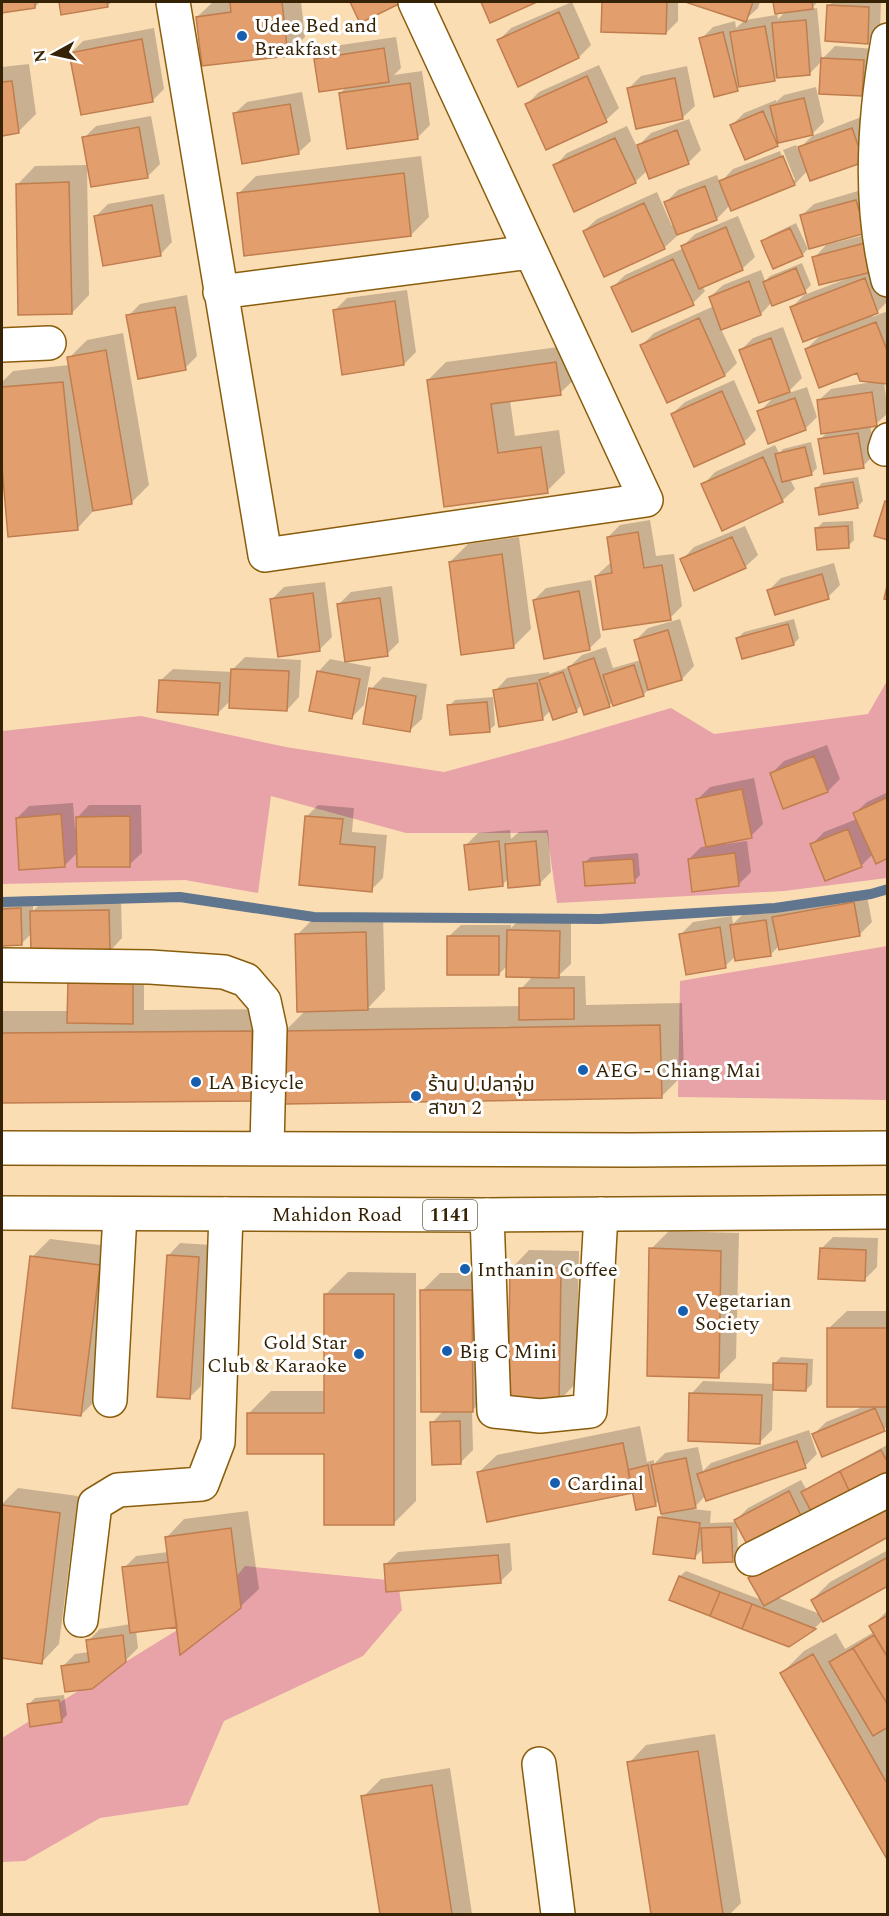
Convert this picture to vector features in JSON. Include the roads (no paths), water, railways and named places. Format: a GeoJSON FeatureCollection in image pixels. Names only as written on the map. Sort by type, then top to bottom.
{"type":"FeatureCollection","features":[{"type":"Feature","properties":{"kind":"street"},"geometry":{"type":"LineString","coordinates":[[173,2],[265,555],[646,500],[415,2]]}},
{"type":"Feature","properties":{"kind":"street"},"geometry":{"type":"LineString","coordinates":[[888,40],[874,166],[880,252],[888,280]]}},
{"type":"Feature","properties":{"kind":"street"},"geometry":{"type":"LineString","coordinates":[[220,292],[531,252]]}},
{"type":"Feature","properties":{"kind":"street"},"geometry":{"type":"LineString","coordinates":[[2,345],[49,343]]}},
{"type":"Feature","properties":{"kind":"street"},"geometry":{"type":"LineString","coordinates":[[2,965],[150,967],[224,972],[246,980],[264,1001],[270,1029],[267,1148]]}},
{"type":"Feature","properties":{"kind":"street"},"geometry":{"type":"LineString","coordinates":[[2,1148],[630,1150],[888,1148]]}},
{"type":"Feature","properties":{"kind":"street","name":"Mahidon Road"},"geometry":{"type":"LineString","coordinates":[[2,1213],[487,1215],[888,1212]]}},
{"type":"Feature","properties":{"kind":"street"},"geometry":{"type":"LineString","coordinates":[[110,1400],[120,1214]]}},
{"type":"Feature","properties":{"kind":"street"},"geometry":{"type":"LineString","coordinates":[[81,1620],[95,1504],[118,1490],[202,1484],[218,1442],[226,1214]]}},
{"type":"Feature","properties":{"kind":"street"},"geometry":{"type":"LineString","coordinates":[[487,1215],[494,1411],[540,1416],[590,1411],[601,1214]]}},
{"type":"Feature","properties":{"kind":"street"},"geometry":{"type":"LineString","coordinates":[[752,1559],[888,1490]]}},
{"type":"Feature","properties":{"kind":"street"},"geometry":{"type":"LineString","coordinates":[[539,1764],[558,1914]]}},
{"type":"Feature","properties":{"kind":"waterway"},"geometry":{"type":"LineString","coordinates":[[2,902],[180,897],[314,917],[600,919],[775,908],[871,894],[888,889]]}},
{"type":"Feature","properties":{"kind":"place","name":"Udee Bed and Breakfast"},"geometry":{"type":"Point","coordinates":[242,36]}},
{"type":"Feature","properties":{"kind":"place","name":"AEG - Chiang Mai"},"geometry":{"type":"Point","coordinates":[583,1070]}},
{"type":"Feature","properties":{"kind":"place","name":"LA Bicycle"},"geometry":{"type":"Point","coordinates":[196,1082]}},
{"type":"Feature","properties":{"kind":"place","name":"ร้าน ป.ปลาจุ่ม สาขา 2"},"geometry":{"type":"Point","coordinates":[416,1096]}},
{"type":"Feature","properties":{"kind":"place","name":"Inthanin Coffee"},"geometry":{"type":"Point","coordinates":[465,1269]}},
{"type":"Feature","properties":{"kind":"place","name":"Vegetarian Society"},"geometry":{"type":"Point","coordinates":[683,1311]}},
{"type":"Feature","properties":{"kind":"place","name":"Big C Mini"},"geometry":{"type":"Point","coordinates":[447,1351]}},
{"type":"Feature","properties":{"kind":"place","name":"Gold Star Club & Karaoke"},"geometry":{"type":"Point","coordinates":[359,1354]}},
{"type":"Feature","properties":{"kind":"place","name":"Cardinal"},"geometry":{"type":"Point","coordinates":[555,1483]}}]}
